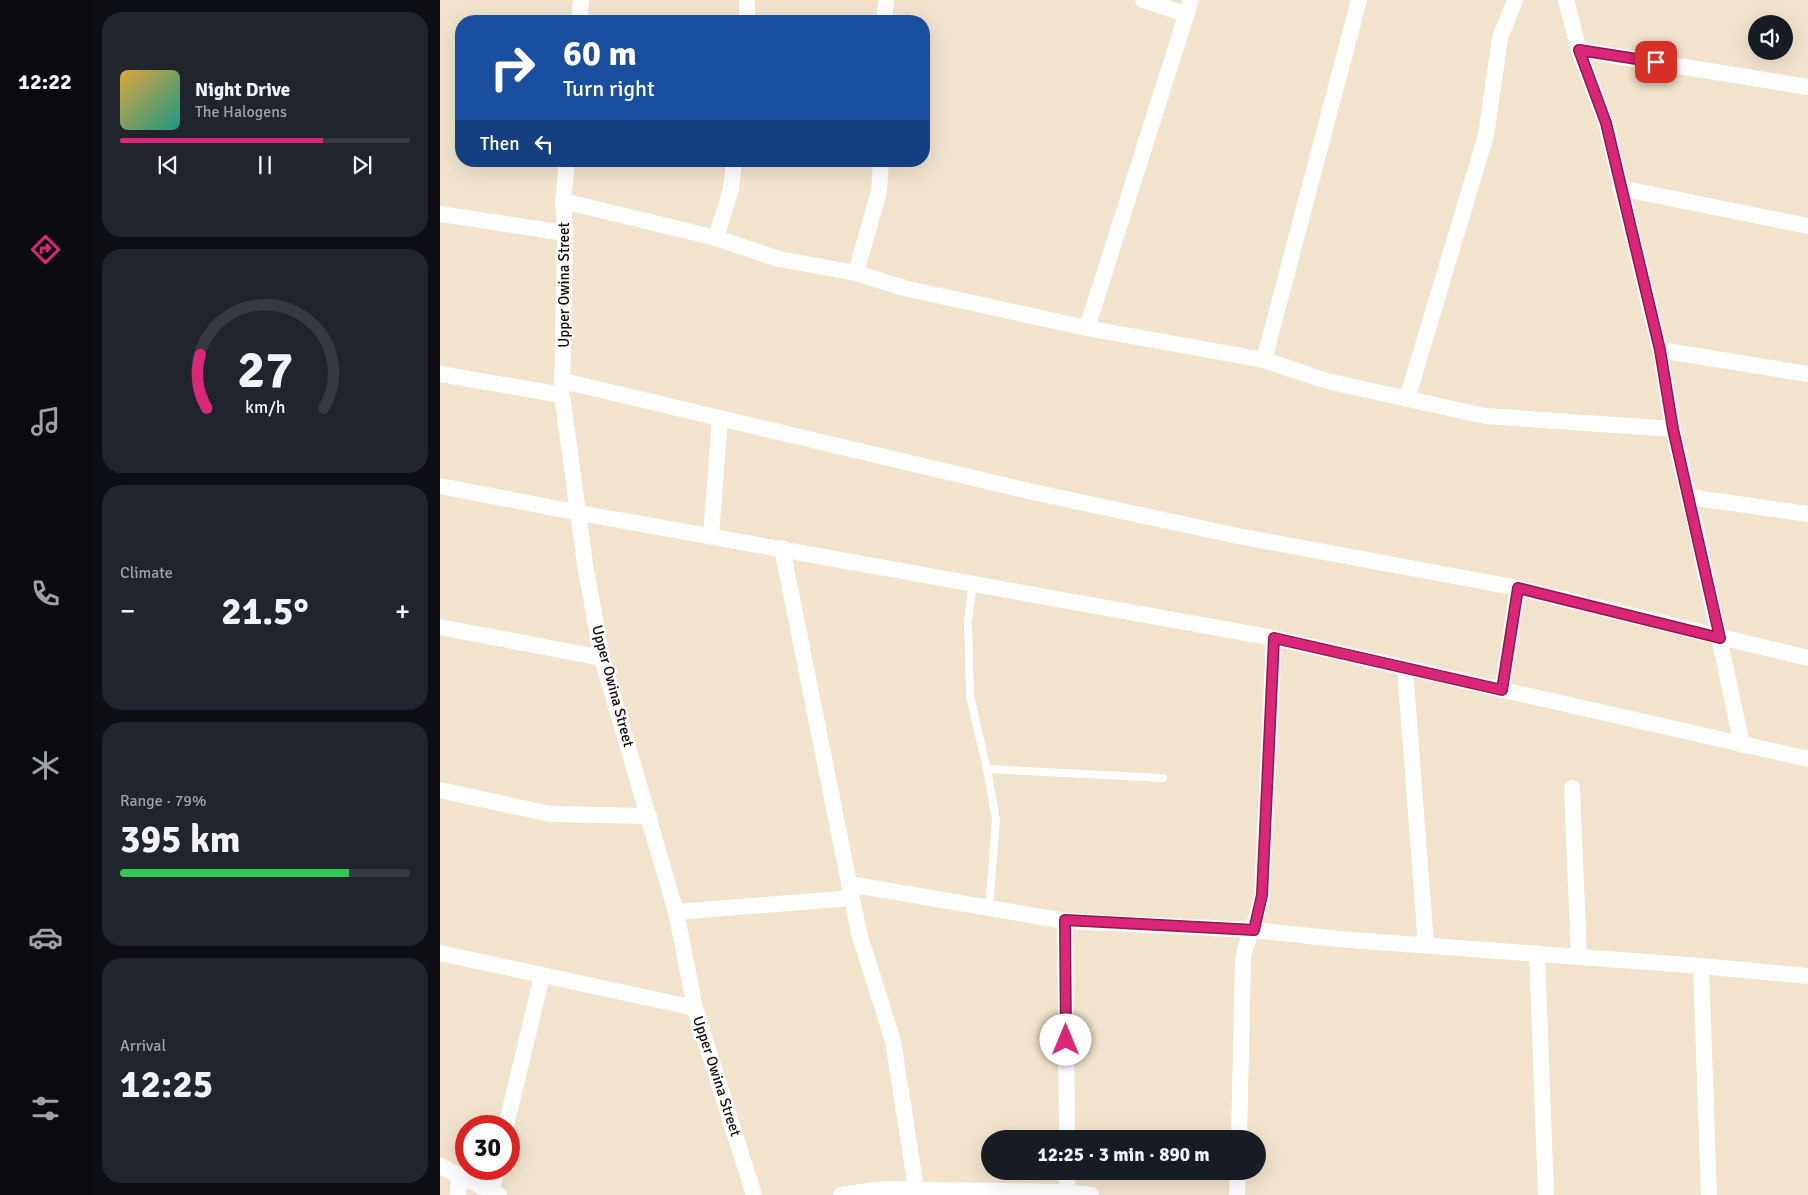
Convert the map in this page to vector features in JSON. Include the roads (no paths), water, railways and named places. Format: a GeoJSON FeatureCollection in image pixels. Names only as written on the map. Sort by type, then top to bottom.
{"type":"FeatureCollection","features":[{"type":"Feature","properties":{"kind":"street"},"geometry":{"type":"LineString","coordinates":[[580,15],[581,0]]}},
{"type":"Feature","properties":{"kind":"street"},"geometry":{"type":"LineString","coordinates":[[747,0],[747,15]]}},
{"type":"Feature","properties":{"kind":"street"},"geometry":{"type":"LineString","coordinates":[[885,15],[886,0]]}},
{"type":"Feature","properties":{"kind":"street"},"geometry":{"type":"LineString","coordinates":[[1088,328],[1189,7],[1143,0]]}},
{"type":"Feature","properties":{"kind":"street"},"geometry":{"type":"LineString","coordinates":[[1264,360],[1359,0]]}},
{"type":"Feature","properties":{"kind":"street"},"geometry":{"type":"LineString","coordinates":[[1407,399],[1486,135],[1500,38],[1515,0]]}},
{"type":"Feature","properties":{"kind":"street"},"geometry":{"type":"LineString","coordinates":[[1566,0],[1579,50],[1606,123],[1660,350],[1673,429],[1742,745]]}},
{"type":"Feature","properties":{"kind":"street"},"geometry":{"type":"LineString","coordinates":[[1579,50],[1808,87]]}},
{"type":"Feature","properties":{"kind":"street","name":"Upper Owina Street"},"geometry":{"type":"LineString","coordinates":[[566,167],[563,201],[566,233],[562,388],[580,514],[585,564],[602,658],[676,912],[695,1008],[754,1195]]}},
{"type":"Feature","properties":{"kind":"street"},"geometry":{"type":"LineString","coordinates":[[716,238],[731,189],[733,167]]}},
{"type":"Feature","properties":{"kind":"street"},"geometry":{"type":"LineString","coordinates":[[856,273],[878,191],[880,167]]}},
{"type":"Feature","properties":{"kind":"street"},"geometry":{"type":"LineString","coordinates":[[1620,188],[1808,226]]}},
{"type":"Feature","properties":{"kind":"street"},"geometry":{"type":"LineString","coordinates":[[563,201],[716,238],[779,259],[856,273],[904,288],[1088,328],[1264,360],[1327,381],[1485,416],[1673,429]]}},
{"type":"Feature","properties":{"kind":"street"},"geometry":{"type":"LineString","coordinates":[[440,214],[566,233]]}},
{"type":"Feature","properties":{"kind":"street"},"geometry":{"type":"LineString","coordinates":[[1660,350],[1808,374]]}},
{"type":"Feature","properties":{"kind":"street"},"geometry":{"type":"LineString","coordinates":[[440,374],[562,388],[720,418],[1004,486],[1238,536],[1518,588],[1808,658]]}},
{"type":"Feature","properties":{"kind":"street"},"geometry":{"type":"LineString","coordinates":[[711,536],[720,418]]}},
{"type":"Feature","properties":{"kind":"street"},"geometry":{"type":"LineString","coordinates":[[440,486],[580,514],[782,548],[1274,638],[1742,745],[1808,758]]}},
{"type":"Feature","properties":{"kind":"street"},"geometry":{"type":"LineString","coordinates":[[1689,497],[1808,514]]}},
{"type":"Feature","properties":{"kind":"street"},"geometry":{"type":"LineString","coordinates":[[782,548],[859,933],[893,1041],[917,1192]]}},
{"type":"Feature","properties":{"kind":"street"},"geometry":{"type":"LineString","coordinates":[[1502,690],[1518,588]]}},
{"type":"Feature","properties":{"kind":"street"},"geometry":{"type":"LineString","coordinates":[[440,627],[602,658]]}},
{"type":"Feature","properties":{"kind":"street"},"geometry":{"type":"LineString","coordinates":[[1239,1130],[1244,959],[1246,943],[1254,930],[1262,895],[1274,638]]}},
{"type":"Feature","properties":{"kind":"street"},"geometry":{"type":"LineString","coordinates":[[1405,668],[1426,945]]}},
{"type":"Feature","properties":{"kind":"street"},"geometry":{"type":"LineString","coordinates":[[1572,788],[1579,957]]}},
{"type":"Feature","properties":{"kind":"street"},"geometry":{"type":"LineString","coordinates":[[440,790],[550,814],[649,816]]}},
{"type":"Feature","properties":{"kind":"street"},"geometry":{"type":"LineString","coordinates":[[676,912],[851,891],[988,908],[1065,920],[1254,930],[1808,976]]}},
{"type":"Feature","properties":{"kind":"street"},"geometry":{"type":"LineString","coordinates":[[1065,920],[1067,1130]]}},
{"type":"Feature","properties":{"kind":"street"},"geometry":{"type":"LineString","coordinates":[[440,952],[542,976],[695,1008]]}},
{"type":"Feature","properties":{"kind":"street"},"geometry":{"type":"LineString","coordinates":[[1537,954],[1546,1195]]}},
{"type":"Feature","properties":{"kind":"street"},"geometry":{"type":"LineString","coordinates":[[1701,966],[1709,1195]]}},
{"type":"Feature","properties":{"kind":"street"},"geometry":{"type":"LineString","coordinates":[[509,1115],[542,976]]}},
{"type":"Feature","properties":{"kind":"street"},"geometry":{"type":"LineString","coordinates":[[440,1166],[455,1173]]}},
{"type":"Feature","properties":{"kind":"street"},"geometry":{"type":"LineString","coordinates":[[458,1195],[459,1180]]}},
{"type":"Feature","properties":{"kind":"street"},"geometry":{"type":"LineString","coordinates":[[469,1180],[495,1193],[496,1180]]}},
{"type":"Feature","properties":{"kind":"street"},"geometry":{"type":"LineString","coordinates":[[1067,1180],[1067,1193]]}},
{"type":"Feature","properties":{"kind":"street"},"geometry":{"type":"LineString","coordinates":[[1237,1195],[1238,1180]]}},
{"type":"Feature","properties":{"kind":"street"},"geometry":{"type":"LineString","coordinates":[[841,1195],[882,1189],[917,1192],[1067,1193],[1091,1195]]}},
{"type":"Feature","properties":{"kind":"lane"},"geometry":{"type":"LineString","coordinates":[[973,583],[968,621],[970,696],[987,769],[996,820],[988,908]]}},
{"type":"Feature","properties":{"kind":"lane"},"geometry":{"type":"LineString","coordinates":[[987,769],[1163,778]]}}]}
